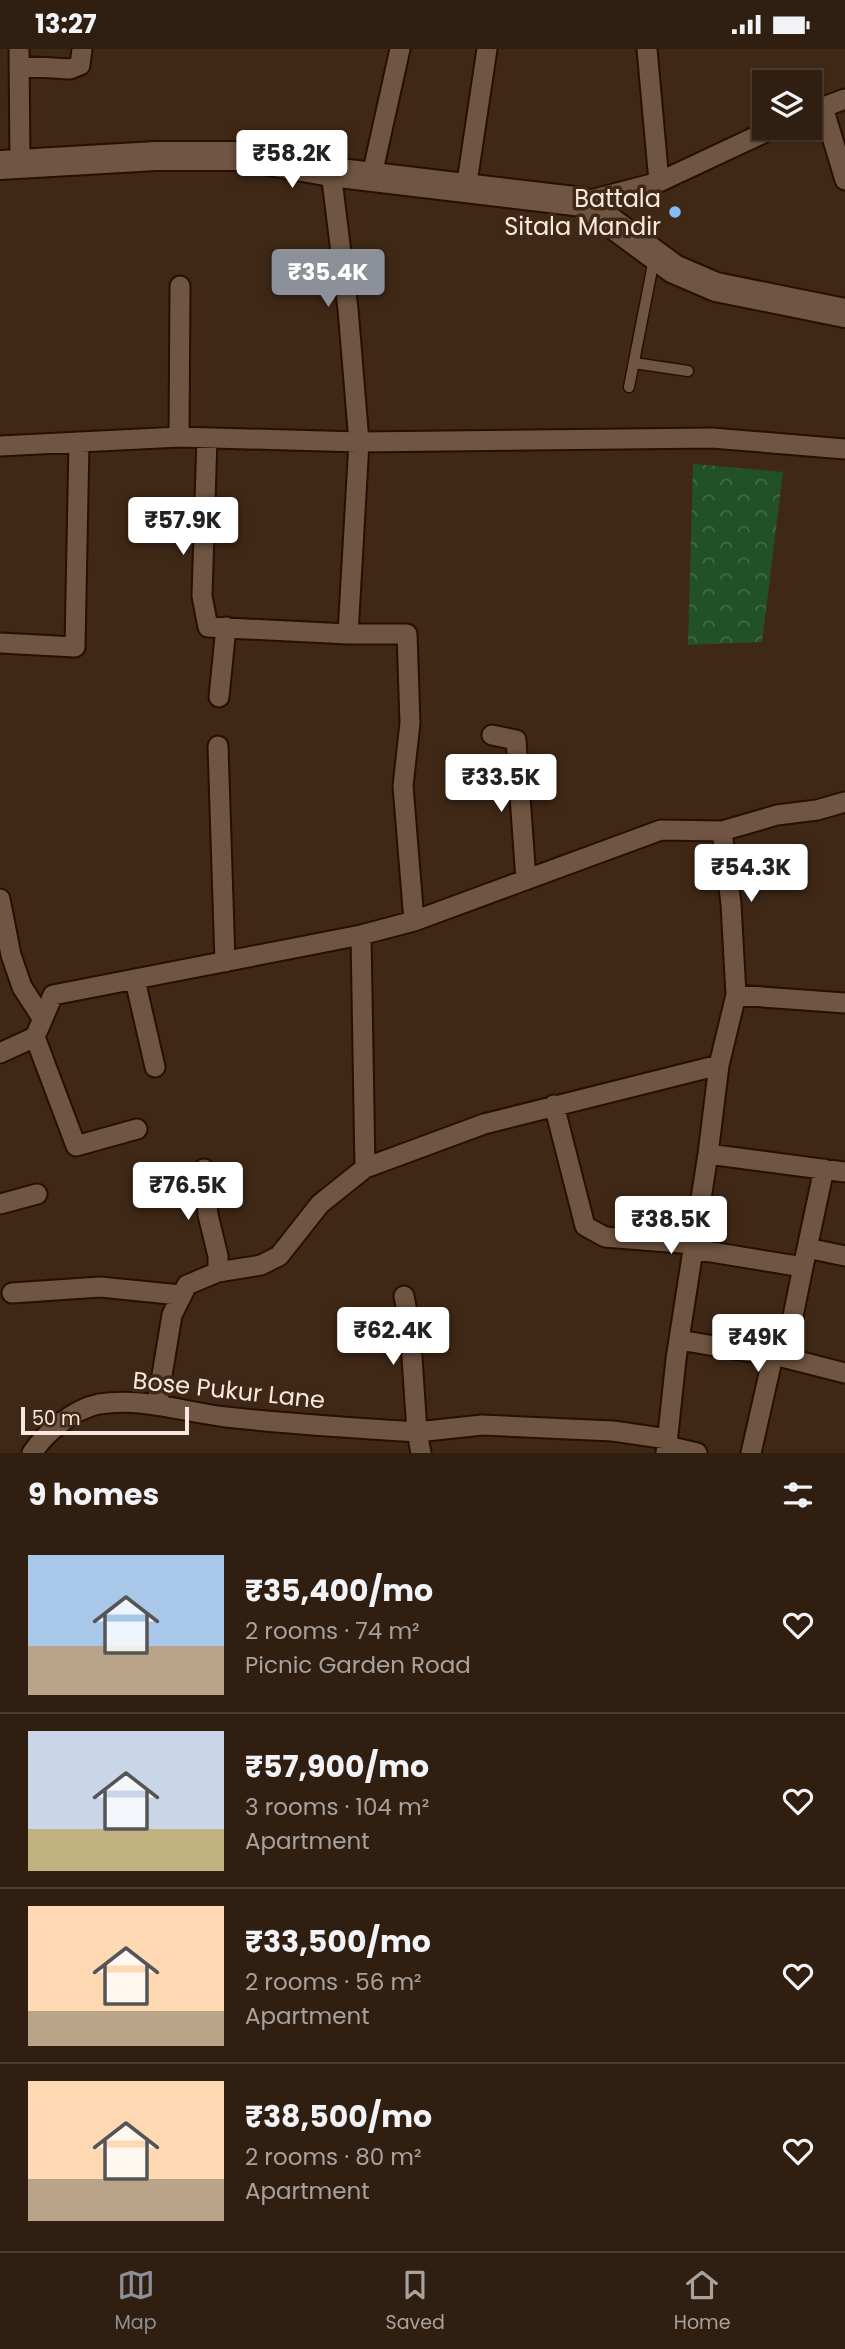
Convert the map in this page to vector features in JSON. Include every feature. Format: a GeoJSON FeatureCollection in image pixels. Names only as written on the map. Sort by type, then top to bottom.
{"type":"FeatureCollection","features":[{"type":"Feature","properties":{"kind":"main road"},"geometry":{"type":"LineString","coordinates":[[10,164],[156,156],[242,156],[331,172],[583,202],[674,269],[716,287],[845,313]]}},
{"type":"Feature","properties":{"kind":"street"},"geometry":{"type":"LineString","coordinates":[[10,164],[19,57],[70,69],[80,65],[82,49]]}},
{"type":"Feature","properties":{"kind":"street"},"geometry":{"type":"LineString","coordinates":[[372,175],[400,49]]}},
{"type":"Feature","properties":{"kind":"street"},"geometry":{"type":"LineString","coordinates":[[466,189],[487,49]]}},
{"type":"Feature","properties":{"kind":"street"},"geometry":{"type":"LineString","coordinates":[[647,49],[659,182]]}},
{"type":"Feature","properties":{"kind":"street"},"geometry":{"type":"LineString","coordinates":[[822,108],[845,99]]}},
{"type":"Feature","properties":{"kind":"street"},"geometry":{"type":"LineString","coordinates":[[822,122],[845,180]]}},
{"type":"Feature","properties":{"kind":"street"},"geometry":{"type":"LineString","coordinates":[[583,202],[659,182],[752,138]]}},
{"type":"Feature","properties":{"kind":"street"},"geometry":{"type":"LineString","coordinates":[[331,172],[348,309],[359,442],[348,634]]}},
{"type":"Feature","properties":{"kind":"street"},"geometry":{"type":"LineString","coordinates":[[179,437],[180,286]]}},
{"type":"Feature","properties":{"kind":"street"},"geometry":{"type":"LineString","coordinates":[[0,446],[179,437],[359,442],[712,438],[845,449]]}},
{"type":"Feature","properties":{"kind":"street"},"geometry":{"type":"LineString","coordinates":[[206,438],[202,596],[208,627],[407,634],[410,723],[403,786],[414,921]]}},
{"type":"Feature","properties":{"kind":"street"},"geometry":{"type":"LineString","coordinates":[[0,643],[75,647],[79,442]]}},
{"type":"Feature","properties":{"kind":"street"},"geometry":{"type":"LineString","coordinates":[[219,697],[226,627]]}},
{"type":"Feature","properties":{"kind":"street"},"geometry":{"type":"LineString","coordinates":[[492,735],[516,740],[526,880]]}},
{"type":"Feature","properties":{"kind":"street"},"geometry":{"type":"LineString","coordinates":[[218,746],[225,962]]}},
{"type":"Feature","properties":{"kind":"street"},"geometry":{"type":"LineString","coordinates":[[137,1129],[76,1146],[35,1037],[53,995],[361,935],[414,921],[661,830],[722,831],[777,815],[817,810],[845,802]]}},
{"type":"Feature","properties":{"kind":"street"},"geometry":{"type":"LineString","coordinates":[[667,1446],[679,1340],[719,1065],[736,995],[732,916],[722,831]]}},
{"type":"Feature","properties":{"kind":"street"},"geometry":{"type":"LineString","coordinates":[[0,899],[11,955],[22,986],[42,1018]]}},
{"type":"Feature","properties":{"kind":"street"},"geometry":{"type":"LineString","coordinates":[[361,935],[365,1168]]}},
{"type":"Feature","properties":{"kind":"street"},"geometry":{"type":"LineString","coordinates":[[135,980],[155,1067]]}},
{"type":"Feature","properties":{"kind":"street"},"geometry":{"type":"LineString","coordinates":[[736,995],[845,1003]]}},
{"type":"Feature","properties":{"kind":"street"},"geometry":{"type":"LineString","coordinates":[[0,1053],[35,1037]]}},
{"type":"Feature","properties":{"kind":"street"},"geometry":{"type":"LineString","coordinates":[[156,1405],[172,1315],[187,1285],[218,1272],[261,1265],[279,1256],[320,1204],[365,1168],[484,1124],[719,1065]]}},
{"type":"Feature","properties":{"kind":"street"},"geometry":{"type":"LineString","coordinates":[[554,1105],[585,1226],[605,1237],[805,1257],[845,1256]]}},
{"type":"Feature","properties":{"kind":"street"},"geometry":{"type":"LineString","coordinates":[[708,1154],[845,1172]]}},
{"type":"Feature","properties":{"kind":"street"},"geometry":{"type":"LineString","coordinates":[[204,1169],[208,1215],[218,1256],[218,1272]]}},
{"type":"Feature","properties":{"kind":"street"},"geometry":{"type":"LineString","coordinates":[[790,1331],[824,1169]]}},
{"type":"Feature","properties":{"kind":"street"},"geometry":{"type":"LineString","coordinates":[[0,1204],[37,1194]]}},
{"type":"Feature","properties":{"kind":"street"},"geometry":{"type":"LineString","coordinates":[[12,1293],[100,1287],[180,1295]]}},
{"type":"Feature","properties":{"kind":"street"},"geometry":{"type":"LineString","coordinates":[[404,1296],[410,1328],[417,1432],[421,1453]]}},
{"type":"Feature","properties":{"kind":"street"},"geometry":{"type":"LineString","coordinates":[[679,1340],[773,1356],[845,1373]]}},
{"type":"Feature","properties":{"kind":"street"},"geometry":{"type":"LineString","coordinates":[[751,1453],[773,1356]]}},
{"type":"Feature","properties":{"kind":"street","name":"Bose Pukur Lane"},"geometry":{"type":"LineString","coordinates":[[32,1453],[39,1442],[80,1409],[99,1404],[137,1402],[224,1416],[417,1432],[482,1425],[613,1431],[697,1453]]}},
{"type":"Feature","properties":{"kind":"lane"},"geometry":{"type":"LineString","coordinates":[[629,387],[654,255]]}},
{"type":"Feature","properties":{"kind":"lane"},"geometry":{"type":"LineString","coordinates":[[634,363],[688,371]]}},
{"type":"Feature","properties":{"kind":"green space"},"geometry":{"type":"Polygon","coordinates":[[[693,464],[783,472],[762,642],[688,645],[693,464]]]}},
{"type":"Feature","properties":{"kind":"place","name":"Battala Sitala Mandir"},"geometry":{"type":"Point","coordinates":[675,212]}}]}
